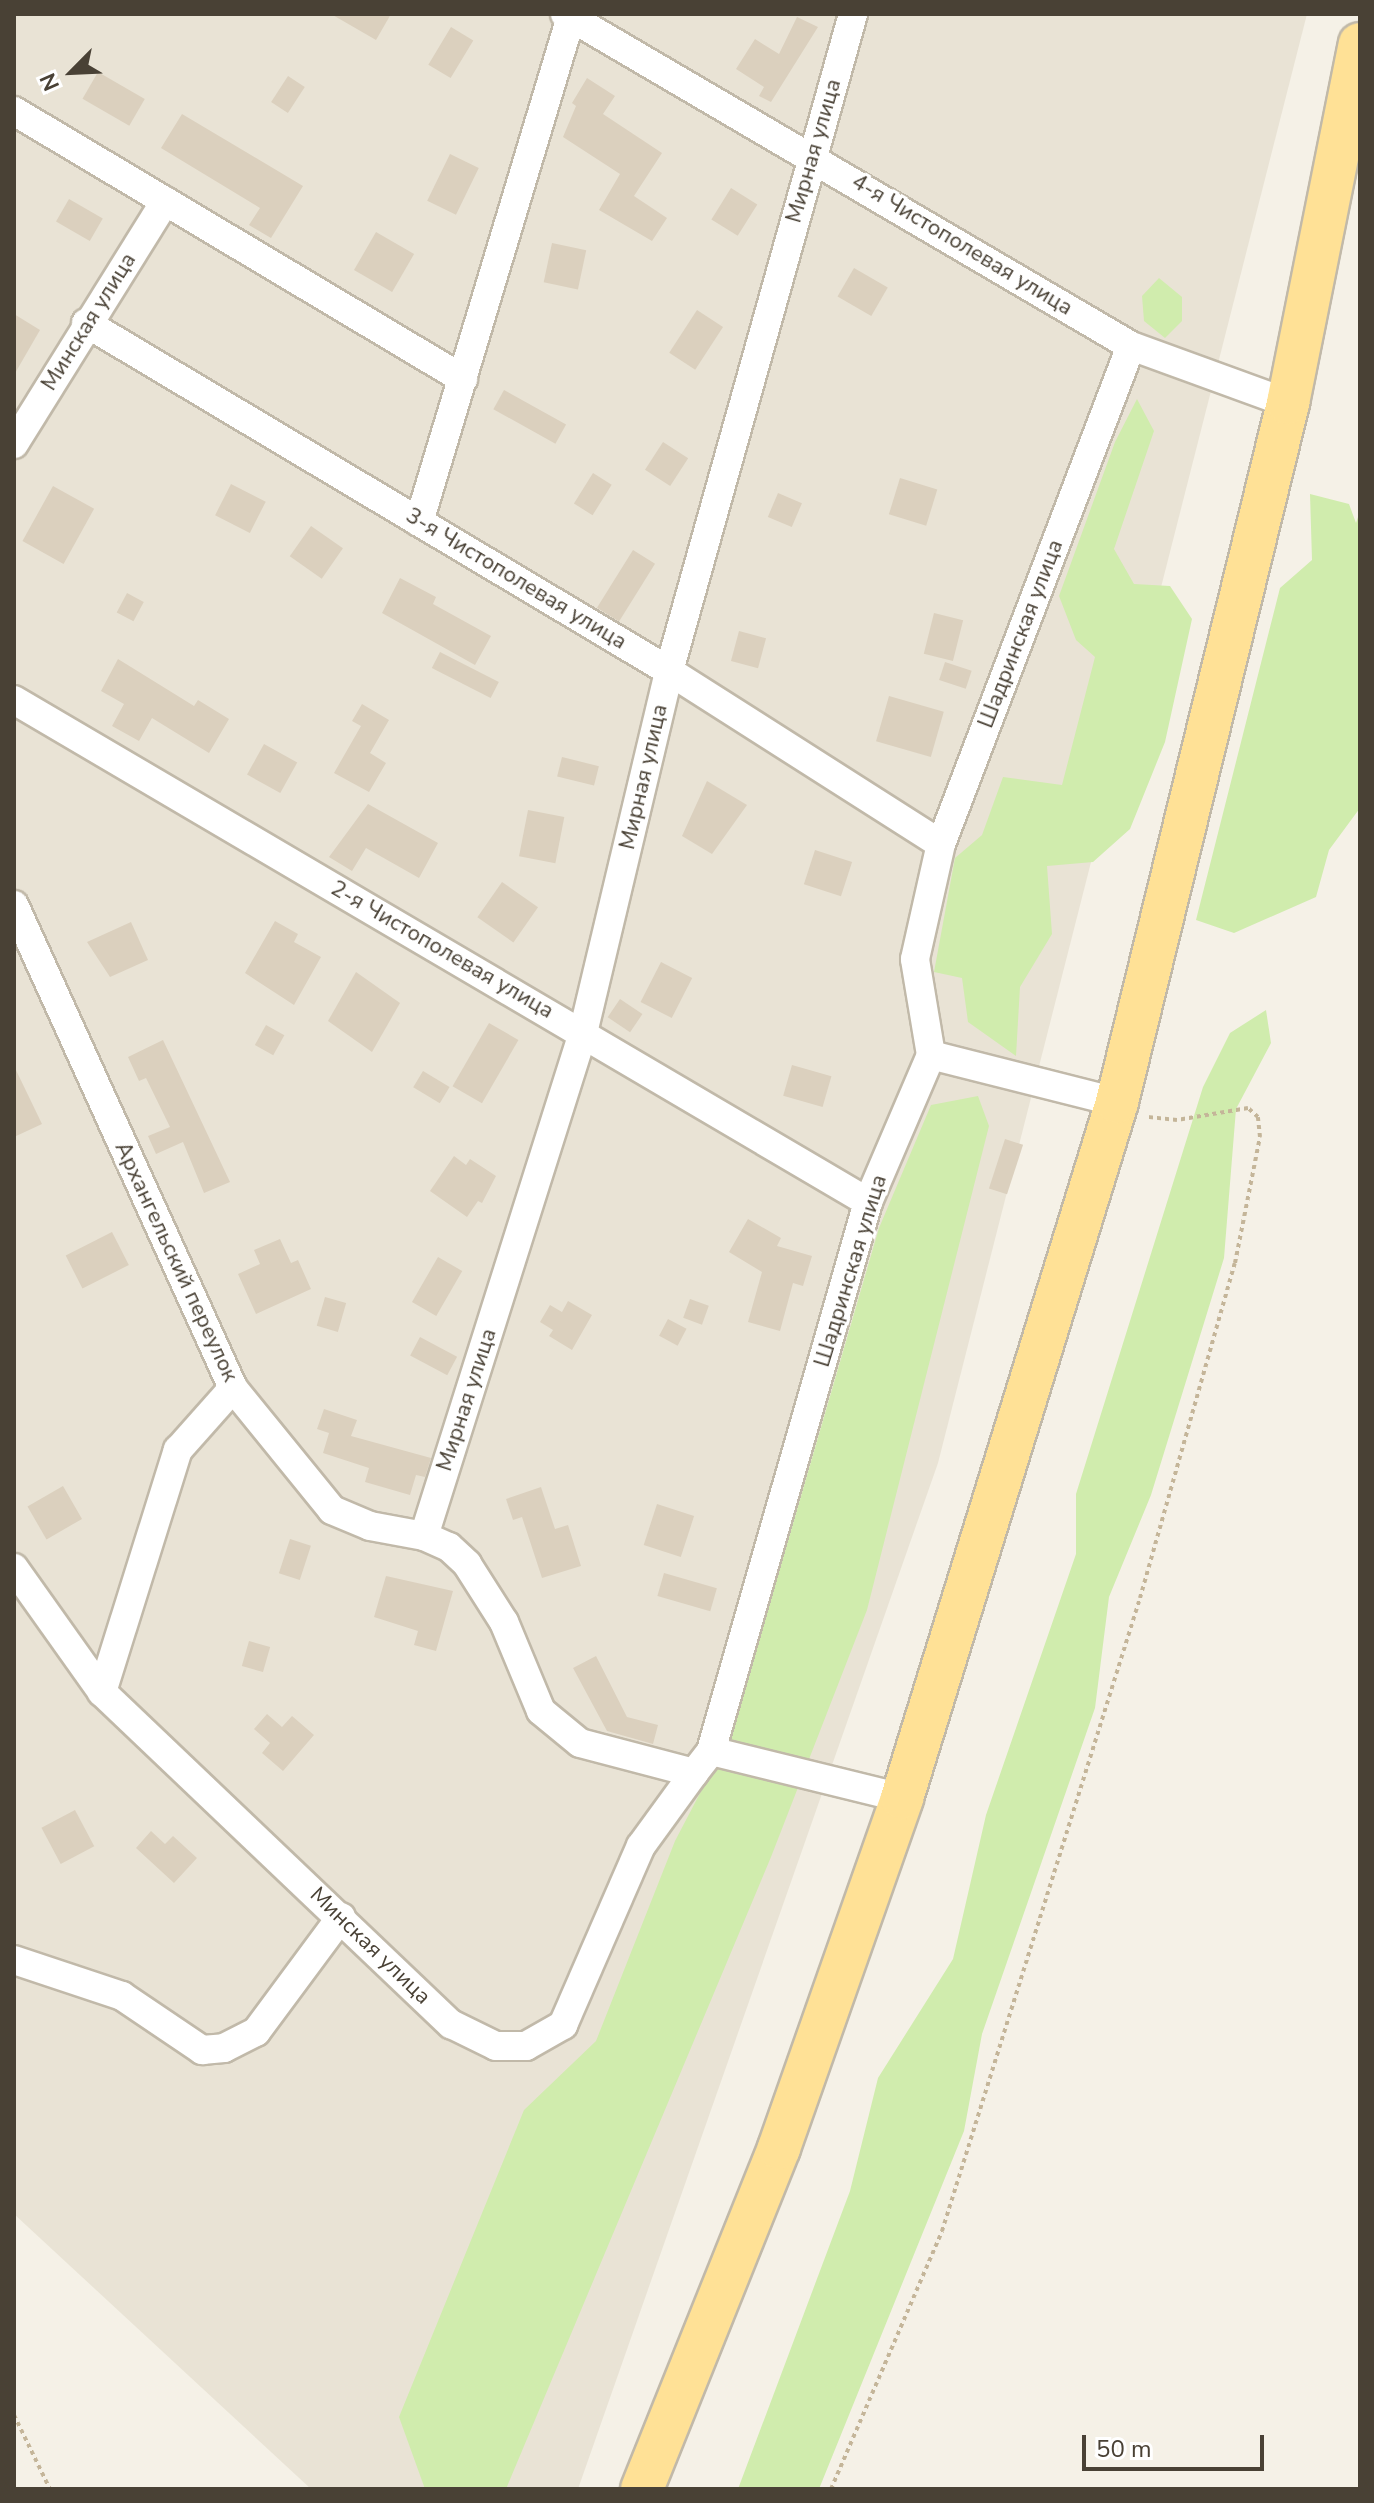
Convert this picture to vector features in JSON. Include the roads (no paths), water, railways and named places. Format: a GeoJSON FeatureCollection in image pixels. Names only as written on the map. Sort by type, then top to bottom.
{"type":"FeatureCollection","features":[{"type":"Feature","properties":{"kind":"main road"},"geometry":{"type":"LineString","coordinates":[[642,2489],[779,2148],[902,1798],[1117,1102],[1288,403],[1360,44]]}},
{"type":"Feature","properties":{"kind":"street","name":"Мирная улица"},"geometry":{"type":"LineString","coordinates":[[424,1536],[583,1033],[669,671],[853,14]]}},
{"type":"Feature","properties":{"kind":"street","name":"4-я Чистополевая улица"},"geometry":{"type":"LineString","coordinates":[[568,16],[812,155],[1131,346],[1288,403]]}},
{"type":"Feature","properties":{"kind":"street"},"geometry":{"type":"LineString","coordinates":[[419,522],[568,16]]}},
{"type":"Feature","properties":{"kind":"street"},"geometry":{"type":"LineString","coordinates":[[14,111],[463,379]]}},
{"type":"Feature","properties":{"kind":"street","name":"Минская улица"},"geometry":{"type":"LineString","coordinates":[[14,444],[86,323],[165,201]]}},
{"type":"Feature","properties":{"kind":"street","name":"3-я Чистополевая улица"},"geometry":{"type":"LineString","coordinates":[[86,323],[669,671],[941,844]]}},
{"type":"Feature","properties":{"kind":"street","name":"Шадринская улица"},"geometry":{"type":"LineString","coordinates":[[703,1762],[868,1202],[931,1055],[915,959],[941,844],[1131,346]]}},
{"type":"Feature","properties":{"kind":"street","name":"2-я Чистополевая улица"},"geometry":{"type":"LineString","coordinates":[[14,700],[868,1202]]}},
{"type":"Feature","properties":{"kind":"street","name":"Архангельский переулок"},"geometry":{"type":"LineString","coordinates":[[14,905],[233,1388],[332,1510],[370,1526],[424,1536],[449,1547],[467,1564],[504,1622],[541,1711],[580,1743],[902,1798]]}},
{"type":"Feature","properties":{"kind":"street"},"geometry":{"type":"LineString","coordinates":[[931,1055],[1117,1102]]}},
{"type":"Feature","properties":{"kind":"street"},"geometry":{"type":"LineString","coordinates":[[102,1692],[178,1450],[233,1388]]}},
{"type":"Feature","properties":{"kind":"street","name":"Минская улица"},"geometry":{"type":"LineString","coordinates":[[14,1568],[102,1692],[451,2024],[496,2046],[526,2046],[563,2025],[641,1846],[703,1762]]}},
{"type":"Feature","properties":{"kind":"street"},"geometry":{"type":"LineString","coordinates":[[14,1960],[122,1996],[202,2050],[224,2048],[256,2032],[341,1917]]}}]}
